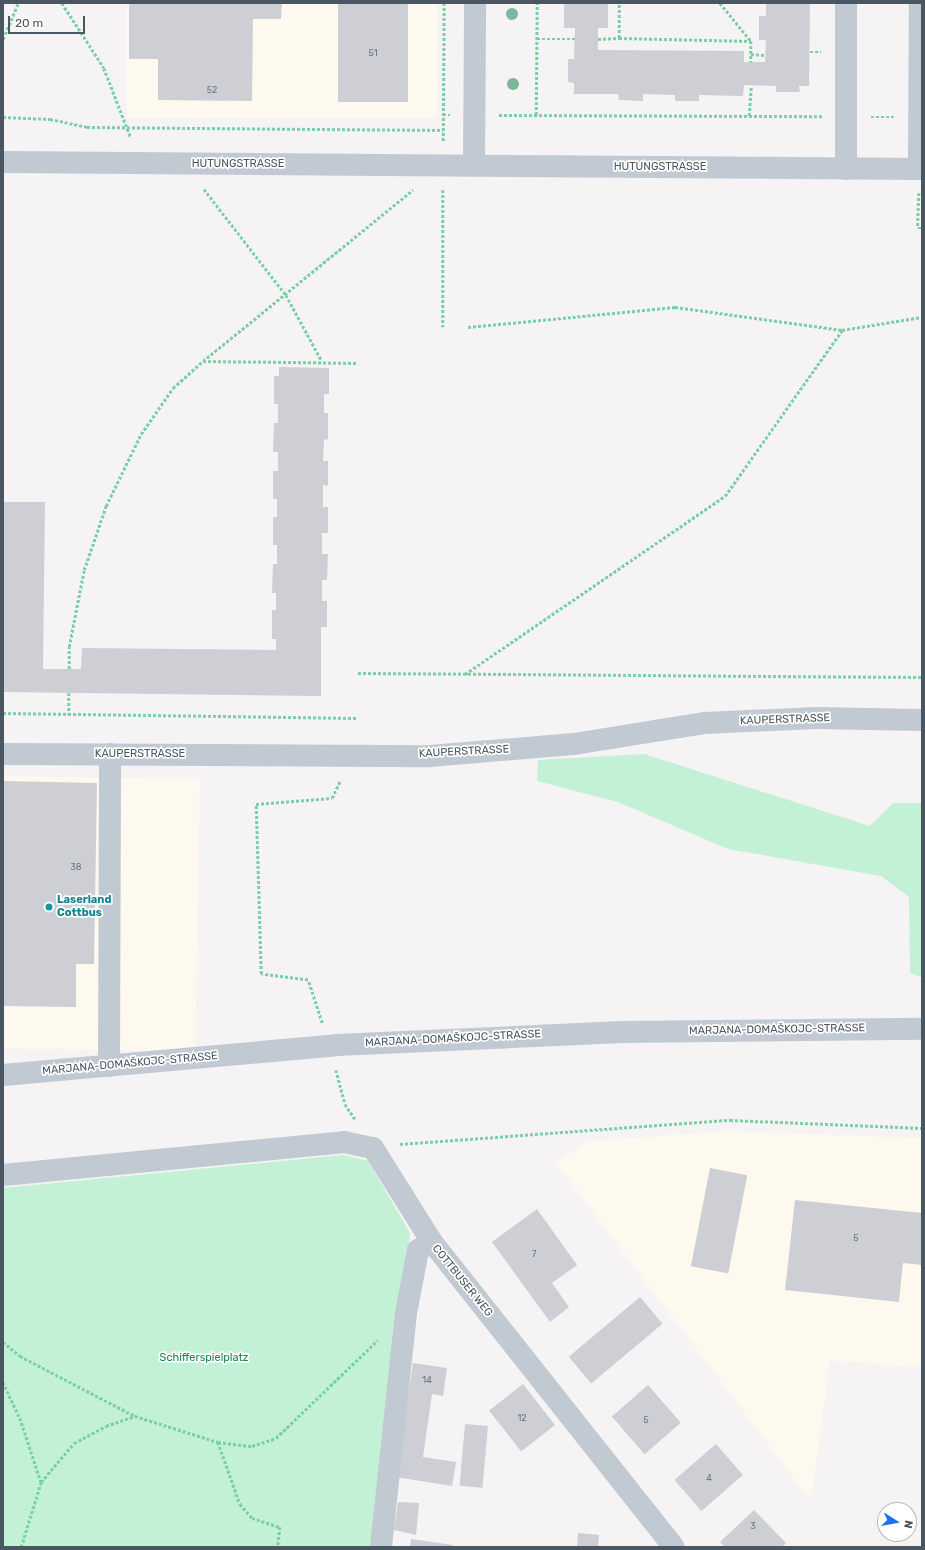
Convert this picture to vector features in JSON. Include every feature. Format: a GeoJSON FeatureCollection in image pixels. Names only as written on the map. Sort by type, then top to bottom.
{"type":"FeatureCollection","features":[{"type":"Feature","properties":{"kind":"street"},"geometry":{"type":"LineString","coordinates":[[474,166],[475,3]]}},
{"type":"Feature","properties":{"kind":"street"},"geometry":{"type":"LineString","coordinates":[[846,3],[846,169]]}},
{"type":"Feature","properties":{"kind":"street"},"geometry":{"type":"LineString","coordinates":[[920,3],[921,169]]}},
{"type":"Feature","properties":{"kind":"street","name":"HUTUNGSTRASSE"},"geometry":{"type":"LineString","coordinates":[[3,162],[921,169]]}},
{"type":"Feature","properties":{"kind":"street","name":"KAUPERSTRASSE"},"geometry":{"type":"LineString","coordinates":[[3,754],[430,756],[574,744],[705,723],[816,718],[922,720]]}},
{"type":"Feature","properties":{"kind":"street"},"geometry":{"type":"LineString","coordinates":[[109,1066],[110,754]]}},
{"type":"Feature","properties":{"kind":"street","name":"MARJANA-DOMAŠKOJC-STRASSE"},"geometry":{"type":"LineString","coordinates":[[3,1075],[329,1046],[622,1032],[914,1028]]}},
{"type":"Feature","properties":{"kind":"street"},"geometry":{"type":"LineString","coordinates":[[3,1175],[344,1142],[373,1148],[432,1242]]}},
{"type":"Feature","properties":{"kind":"street","name":"COTTBUSER WEG"},"geometry":{"type":"LineString","coordinates":[[381,1547],[406,1313],[418,1250],[432,1242],[674,1547]]}},
{"type":"Feature","properties":{"kind":"path"},"geometry":{"type":"LineString","coordinates":[[3,39],[18,3]]}},
{"type":"Feature","properties":{"kind":"path"},"geometry":{"type":"LineString","coordinates":[[536,115],[537,3]]}},
{"type":"Feature","properties":{"kind":"path"},"geometry":{"type":"LineString","coordinates":[[619,3],[619,38]]}},
{"type":"Feature","properties":{"kind":"path"},"geometry":{"type":"LineString","coordinates":[[720,3],[751,41],[751,62]]}},
{"type":"Feature","properties":{"kind":"path"},"geometry":{"type":"LineString","coordinates":[[598,39],[619,38],[751,41]]}},
{"type":"Feature","properties":{"kind":"path"},"geometry":{"type":"LineString","coordinates":[[537,39],[575,39]]}},
{"type":"Feature","properties":{"kind":"path"},"geometry":{"type":"LineString","coordinates":[[751,54],[765,55]]}},
{"type":"Feature","properties":{"kind":"path"},"geometry":{"type":"LineString","coordinates":[[750,116],[752,86]]}},
{"type":"Feature","properties":{"kind":"path"},"geometry":{"type":"LineString","coordinates":[[443,115],[920,117]]}},
{"type":"Feature","properties":{"kind":"path"},"geometry":{"type":"LineString","coordinates":[[3,117],[50,119],[87,127],[443,130]]}},
{"type":"Feature","properties":{"kind":"path"},"geometry":{"type":"LineString","coordinates":[[69,669],[69,647],[84,570],[106,506],[141,434],[173,388],[203,361],[443,165]]}},
{"type":"Feature","properties":{"kind":"path"},"geometry":{"type":"LineString","coordinates":[[921,169],[918,228],[922,228]]}},
{"type":"Feature","properties":{"kind":"path"},"geometry":{"type":"LineString","coordinates":[[468,327],[675,307],[842,330],[922,317]]}},
{"type":"Feature","properties":{"kind":"path"},"geometry":{"type":"LineString","coordinates":[[465,674],[725,496],[842,330]]}},
{"type":"Feature","properties":{"kind":"path"},"geometry":{"type":"LineString","coordinates":[[203,361],[357,363]]}},
{"type":"Feature","properties":{"kind":"path"},"geometry":{"type":"LineString","coordinates":[[358,673],[922,677]]}},
{"type":"Feature","properties":{"kind":"path"},"geometry":{"type":"LineString","coordinates":[[69,693],[69,714]]}},
{"type":"Feature","properties":{"kind":"path"},"geometry":{"type":"LineString","coordinates":[[3,713],[356,718]]}},
{"type":"Feature","properties":{"kind":"path"},"geometry":{"type":"LineString","coordinates":[[351,755],[332,798],[256,804],[261,974],[308,980],[329,1046],[345,1104],[373,1148],[409,1142],[730,1120],[922,1128]]}},
{"type":"Feature","properties":{"kind":"path"},"geometry":{"type":"LineString","coordinates":[[3,1342],[20,1356],[135,1416],[218,1442],[252,1446],[276,1438],[406,1313]]}},
{"type":"Feature","properties":{"kind":"path"},"geometry":{"type":"LineString","coordinates":[[3,1382],[20,1418],[41,1482]]}},
{"type":"Feature","properties":{"kind":"path"},"geometry":{"type":"LineString","coordinates":[[21,1547],[41,1482],[74,1443],[106,1426],[135,1416]]}},
{"type":"Feature","properties":{"kind":"path"},"geometry":{"type":"LineString","coordinates":[[218,1442],[240,1504],[252,1518],[280,1527],[278,1547]]}},
{"type":"Feature","properties":{"kind":"shaded area"},"geometry":{"type":"Polygon","coordinates":[[[127,3],[437,3],[437,118],[127,118],[127,3]]]}},
{"type":"Feature","properties":{"kind":"shaded area"},"geometry":{"type":"Polygon","coordinates":[[[3,776],[200,779],[195,1051],[3,1048],[3,776]]]}},
{"type":"Feature","properties":{"kind":"shaded area"},"geometry":{"type":"Polygon","coordinates":[[[728,1131],[922,1138],[922,1368],[830,1360],[811,1501],[556,1163],[588,1141],[728,1131]]]}},
{"type":"Feature","properties":{"kind":"green space"},"geometry":{"type":"Polygon","coordinates":[[[644,754],[870,826],[893,803],[922,803],[922,978],[910,973],[909,897],[881,876],[728,849],[618,802],[537,781],[538,760],[644,754]]]}},
{"type":"Feature","properties":{"kind":"green space","name":"Schifferspielplatz"},"geometry":{"type":"Polygon","coordinates":[[[343,1155],[368,1161],[410,1233],[373,1547],[3,1547],[3,1188],[343,1155]]]}},
{"type":"Feature","properties":{"kind":"building"},"geometry":{"type":"Polygon","coordinates":[[[129,3],[282,3],[281,19],[253,19],[252,101],[158,100],[158,59],[129,59],[129,3]]]}},
{"type":"Feature","properties":{"kind":"building"},"geometry":{"type":"Polygon","coordinates":[[[338,3],[408,3],[408,102],[338,102],[338,3]]]}},
{"type":"Feature","properties":{"kind":"building"},"geometry":{"type":"Polygon","coordinates":[[[564,3],[608,3],[608,28],[598,28],[598,50],[744,51],[744,62],[765,62],[766,40],[759,40],[759,16],[766,16],[766,3],[810,3],[809,86],[799,86],[800,92],[776,92],[776,86],[744,85],[743,96],[699,95],[699,101],[675,101],[675,95],[643,94],[643,101],[619,100],[618,94],[574,94],[574,83],[568,82],[568,59],[574,59],[575,28],[564,28],[564,3]]]}},
{"type":"Feature","properties":{"kind":"building"},"geometry":{"type":"Polygon","coordinates":[[[279,367],[329,368],[329,394],[324,394],[324,413],[328,413],[328,439],[324,440],[323,461],[328,461],[328,486],[323,485],[323,507],[328,507],[328,533],[322,533],[322,554],[328,554],[327,580],[322,580],[322,601],[327,601],[327,627],[321,627],[321,696],[3,692],[3,502],[45,502],[43,669],[81,669],[82,648],[276,650],[276,639],[272,639],[272,610],[276,610],[276,593],[272,593],[273,564],[277,564],[277,545],[273,545],[273,517],[277,517],[277,499],[273,499],[273,471],[278,471],[278,452],[273,452],[274,423],[278,423],[278,404],[274,404],[274,376],[279,376],[279,367]]]}},
{"type":"Feature","properties":{"kind":"building","name":"Laserland Cottbus"},"geometry":{"type":"Polygon","coordinates":[[[3,781],[97,783],[94,964],[76,964],[76,1007],[3,1006],[3,781]]]}},
{"type":"Feature","properties":{"kind":"building"},"geometry":{"type":"Polygon","coordinates":[[[710,1168],[747,1175],[728,1273],[691,1266],[710,1168]]]}},
{"type":"Feature","properties":{"kind":"building"},"geometry":{"type":"Polygon","coordinates":[[[795,1200],[922,1213],[922,1265],[903,1263],[899,1302],[785,1290],[795,1200]]]}},
{"type":"Feature","properties":{"kind":"building"},"geometry":{"type":"Polygon","coordinates":[[[537,1209],[577,1265],[552,1283],[569,1307],[550,1322],[492,1242],[537,1209]]]}},
{"type":"Feature","properties":{"kind":"building"},"geometry":{"type":"Polygon","coordinates":[[[640,1297],[662,1324],[591,1384],[569,1357],[640,1297]]]}},
{"type":"Feature","properties":{"kind":"building"},"geometry":{"type":"Polygon","coordinates":[[[413,1363],[447,1368],[443,1396],[432,1394],[423,1457],[456,1462],[452,1486],[396,1477],[413,1363]]]}},
{"type":"Feature","properties":{"kind":"building"},"geometry":{"type":"Polygon","coordinates":[[[523,1384],[555,1425],[521,1451],[489,1410],[523,1384]]]}},
{"type":"Feature","properties":{"kind":"building"},"geometry":{"type":"Polygon","coordinates":[[[648,1385],[681,1423],[645,1454],[612,1416],[648,1385]]]}},
{"type":"Feature","properties":{"kind":"building"},"geometry":{"type":"Polygon","coordinates":[[[465,1424],[488,1426],[483,1488],[460,1486],[465,1424]]]}},
{"type":"Feature","properties":{"kind":"building"},"geometry":{"type":"Polygon","coordinates":[[[716,1444],[743,1475],[701,1511],[674,1480],[716,1444]]]}},
{"type":"Feature","properties":{"kind":"building"},"geometry":{"type":"Polygon","coordinates":[[[398,1502],[419,1503],[416,1535],[394,1530],[398,1502]]]}},
{"type":"Feature","properties":{"kind":"building"},"geometry":{"type":"Polygon","coordinates":[[[754,1510],[786,1543],[782,1547],[725,1547],[720,1542],[754,1510]]]}},
{"type":"Feature","properties":{"kind":"building"},"geometry":{"type":"Polygon","coordinates":[[[578,1533],[599,1535],[598,1547],[577,1547],[578,1533]]]}},
{"type":"Feature","properties":{"kind":"building"},"geometry":{"type":"Polygon","coordinates":[[[411,1539],[453,1545],[453,1547],[410,1547],[411,1539]]]}},
{"type":"Feature","properties":{"kind":"place","name":"Laserland Cottbus"},"geometry":{"type":"Point","coordinates":[49,907]}}]}
